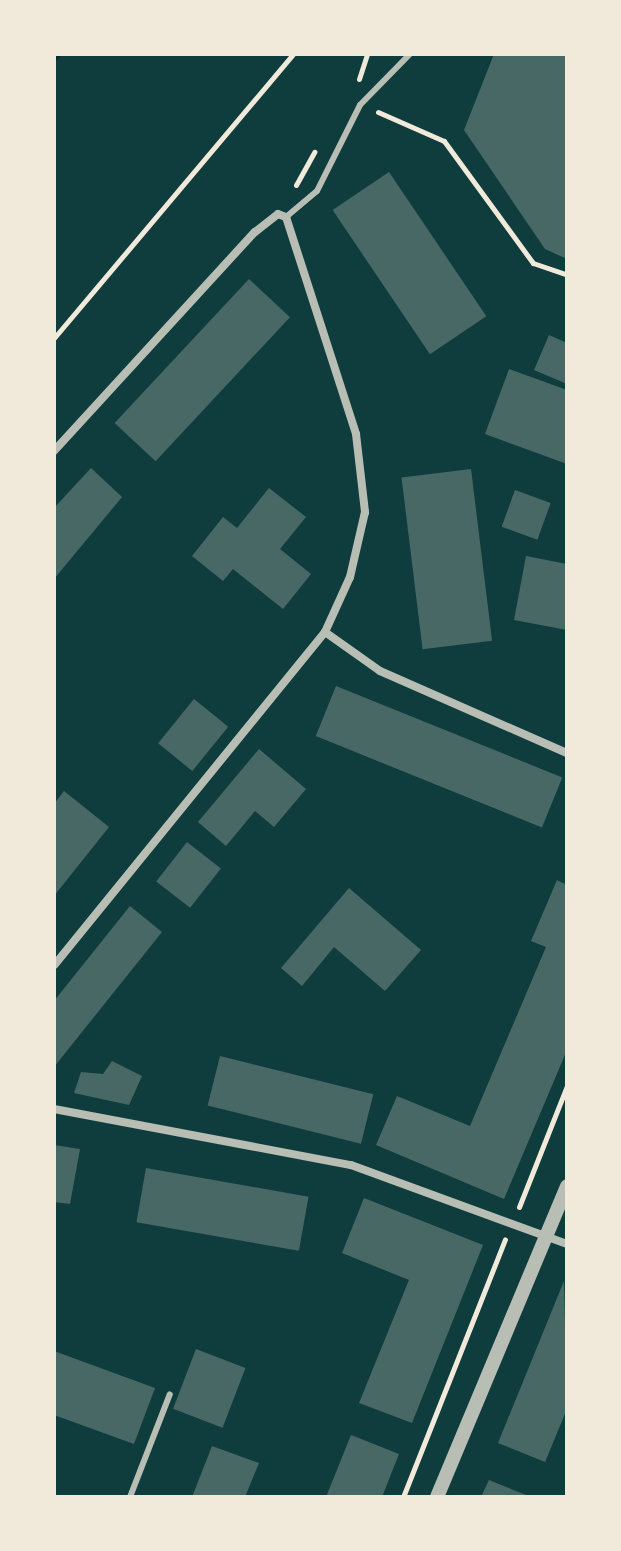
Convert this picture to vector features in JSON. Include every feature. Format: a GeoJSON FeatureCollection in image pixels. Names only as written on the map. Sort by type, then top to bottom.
{"type":"FeatureCollection","features":[{"type":"Feature","properties":{"kind":"street"},"geometry":{"type":"LineString","coordinates":[[54,451],[255,232],[278,214],[286,217],[363,472],[365,512],[350,577],[325,632],[54,965]]}},
{"type":"Feature","properties":{"kind":"street"},"geometry":{"type":"LineString","coordinates":[[325,632],[380,671],[567,753]]}},
{"type":"Feature","properties":{"kind":"street"},"geometry":{"type":"LineString","coordinates":[[54,1109],[351,1165],[567,1244]]}},
{"type":"Feature","properties":{"kind":"street"},"geometry":{"type":"LineString","coordinates":[[437,1497],[567,1186]]}},
{"type":"Feature","properties":{"kind":"lane"},"geometry":{"type":"LineString","coordinates":[[286,217],[317,191],[360,105],[410,54]]}},
{"type":"Feature","properties":{"kind":"lane"},"geometry":{"type":"LineString","coordinates":[[130,1497],[170,1394]]}},
{"type":"Feature","properties":{"kind":"path"},"geometry":{"type":"LineString","coordinates":[[54,338],[293,54]]}},
{"type":"Feature","properties":{"kind":"path"},"geometry":{"type":"LineString","coordinates":[[360,105],[444,141],[533,263],[567,275]]}},
{"type":"Feature","properties":{"kind":"path"},"geometry":{"type":"LineString","coordinates":[[403,1497],[567,1086]]}},
{"type":"Feature","properties":{"kind":"building"},"geometry":{"type":"Polygon","coordinates":[[[494,54],[567,54],[567,259],[545,249],[464,130],[494,54]]]}},
{"type":"Feature","properties":{"kind":"building"},"geometry":{"type":"Polygon","coordinates":[[[389,172],[486,316],[430,354],[333,210],[389,172]]]}},
{"type":"Feature","properties":{"kind":"building"},"geometry":{"type":"Polygon","coordinates":[[[249,279],[290,317],[156,461],[115,423],[249,279]]]}},
{"type":"Feature","properties":{"kind":"building"},"geometry":{"type":"Polygon","coordinates":[[[549,335],[567,343],[567,384],[534,370],[549,335]]]}},
{"type":"Feature","properties":{"kind":"building"},"geometry":{"type":"Polygon","coordinates":[[[509,369],[567,390],[567,464],[485,434],[509,369]]]}},
{"type":"Feature","properties":{"kind":"building"},"geometry":{"type":"Polygon","coordinates":[[[91,468],[122,497],[54,579],[54,508],[91,468]]]}},
{"type":"Feature","properties":{"kind":"building"},"geometry":{"type":"Polygon","coordinates":[[[471,469],[492,641],[423,649],[402,478],[471,469]]]}},
{"type":"Feature","properties":{"kind":"building"},"geometry":{"type":"Polygon","coordinates":[[[269,488],[306,517],[280,549],[311,574],[283,609],[233,569],[223,581],[192,556],[223,517],[237,528],[269,488]]]}},
{"type":"Feature","properties":{"kind":"building"},"geometry":{"type":"Polygon","coordinates":[[[515,490],[551,503],[537,540],[502,527],[515,490]]]}},
{"type":"Feature","properties":{"kind":"building"},"geometry":{"type":"Polygon","coordinates":[[[526,556],[567,564],[567,630],[514,620],[526,556]]]}},
{"type":"Feature","properties":{"kind":"building"},"geometry":{"type":"Polygon","coordinates":[[[336,686],[562,777],[542,827],[316,736],[336,686]]]}},
{"type":"Feature","properties":{"kind":"building"},"geometry":{"type":"Polygon","coordinates":[[[194,699],[228,727],[192,771],[158,743],[194,699]]]}},
{"type":"Feature","properties":{"kind":"building"},"geometry":{"type":"Polygon","coordinates":[[[259,749],[306,789],[274,827],[255,811],[226,846],[198,822],[259,749]]]}},
{"type":"Feature","properties":{"kind":"building"},"geometry":{"type":"Polygon","coordinates":[[[64,791],[109,827],[54,896],[54,804],[64,791]]]}},
{"type":"Feature","properties":{"kind":"building"},"geometry":{"type":"Polygon","coordinates":[[[187,842],[221,868],[190,908],[156,881],[187,842]]]}},
{"type":"Feature","properties":{"kind":"building"},"geometry":{"type":"Polygon","coordinates":[[[557,880],[567,885],[567,1050],[504,1199],[376,1145],[397,1096],[470,1126],[546,947],[531,941],[557,880]]]}},
{"type":"Feature","properties":{"kind":"building"},"geometry":{"type":"Polygon","coordinates":[[[349,888],[421,950],[385,991],[334,947],[302,986],[281,968],[349,888]]]}},
{"type":"Feature","properties":{"kind":"building"},"geometry":{"type":"Polygon","coordinates":[[[130,906],[162,932],[54,1067],[54,1001],[130,906]]]}},
{"type":"Feature","properties":{"kind":"building"},"geometry":{"type":"Polygon","coordinates":[[[220,1056],[373,1094],[361,1144],[208,1105],[220,1056]]]}},
{"type":"Feature","properties":{"kind":"building"},"geometry":{"type":"Polygon","coordinates":[[[112,1061],[142,1076],[129,1105],[74,1093],[81,1072],[103,1074],[112,1061]]]}},
{"type":"Feature","properties":{"kind":"building"},"geometry":{"type":"Polygon","coordinates":[[[54,1145],[80,1149],[70,1204],[54,1202],[54,1145]]]}},
{"type":"Feature","properties":{"kind":"building"},"geometry":{"type":"Polygon","coordinates":[[[146,1168],[308,1197],[299,1251],[136,1222],[146,1168]]]}},
{"type":"Feature","properties":{"kind":"building"},"geometry":{"type":"Polygon","coordinates":[[[364,1198],[483,1245],[412,1423],[359,1403],[409,1280],[342,1253],[364,1198]]]}},
{"type":"Feature","properties":{"kind":"building"},"geometry":{"type":"Polygon","coordinates":[[[564,1281],[567,1409],[545,1462],[498,1443],[564,1281]]]}},
{"type":"Feature","properties":{"kind":"building"},"geometry":{"type":"Polygon","coordinates":[[[196,1349],[245,1368],[223,1428],[173,1409],[196,1349]]]}},
{"type":"Feature","properties":{"kind":"building"},"geometry":{"type":"Polygon","coordinates":[[[54,1351],[155,1388],[134,1444],[54,1415],[54,1351]]]}},
{"type":"Feature","properties":{"kind":"building"},"geometry":{"type":"Polygon","coordinates":[[[351,1435],[399,1454],[382,1497],[326,1497],[351,1435]]]}},
{"type":"Feature","properties":{"kind":"building"},"geometry":{"type":"Polygon","coordinates":[[[212,1446],[259,1463],[245,1497],[192,1497],[212,1446]]]}},
{"type":"Feature","properties":{"kind":"building"},"geometry":{"type":"Polygon","coordinates":[[[489,1480],[531,1497],[481,1497],[489,1480]]]}}]}
